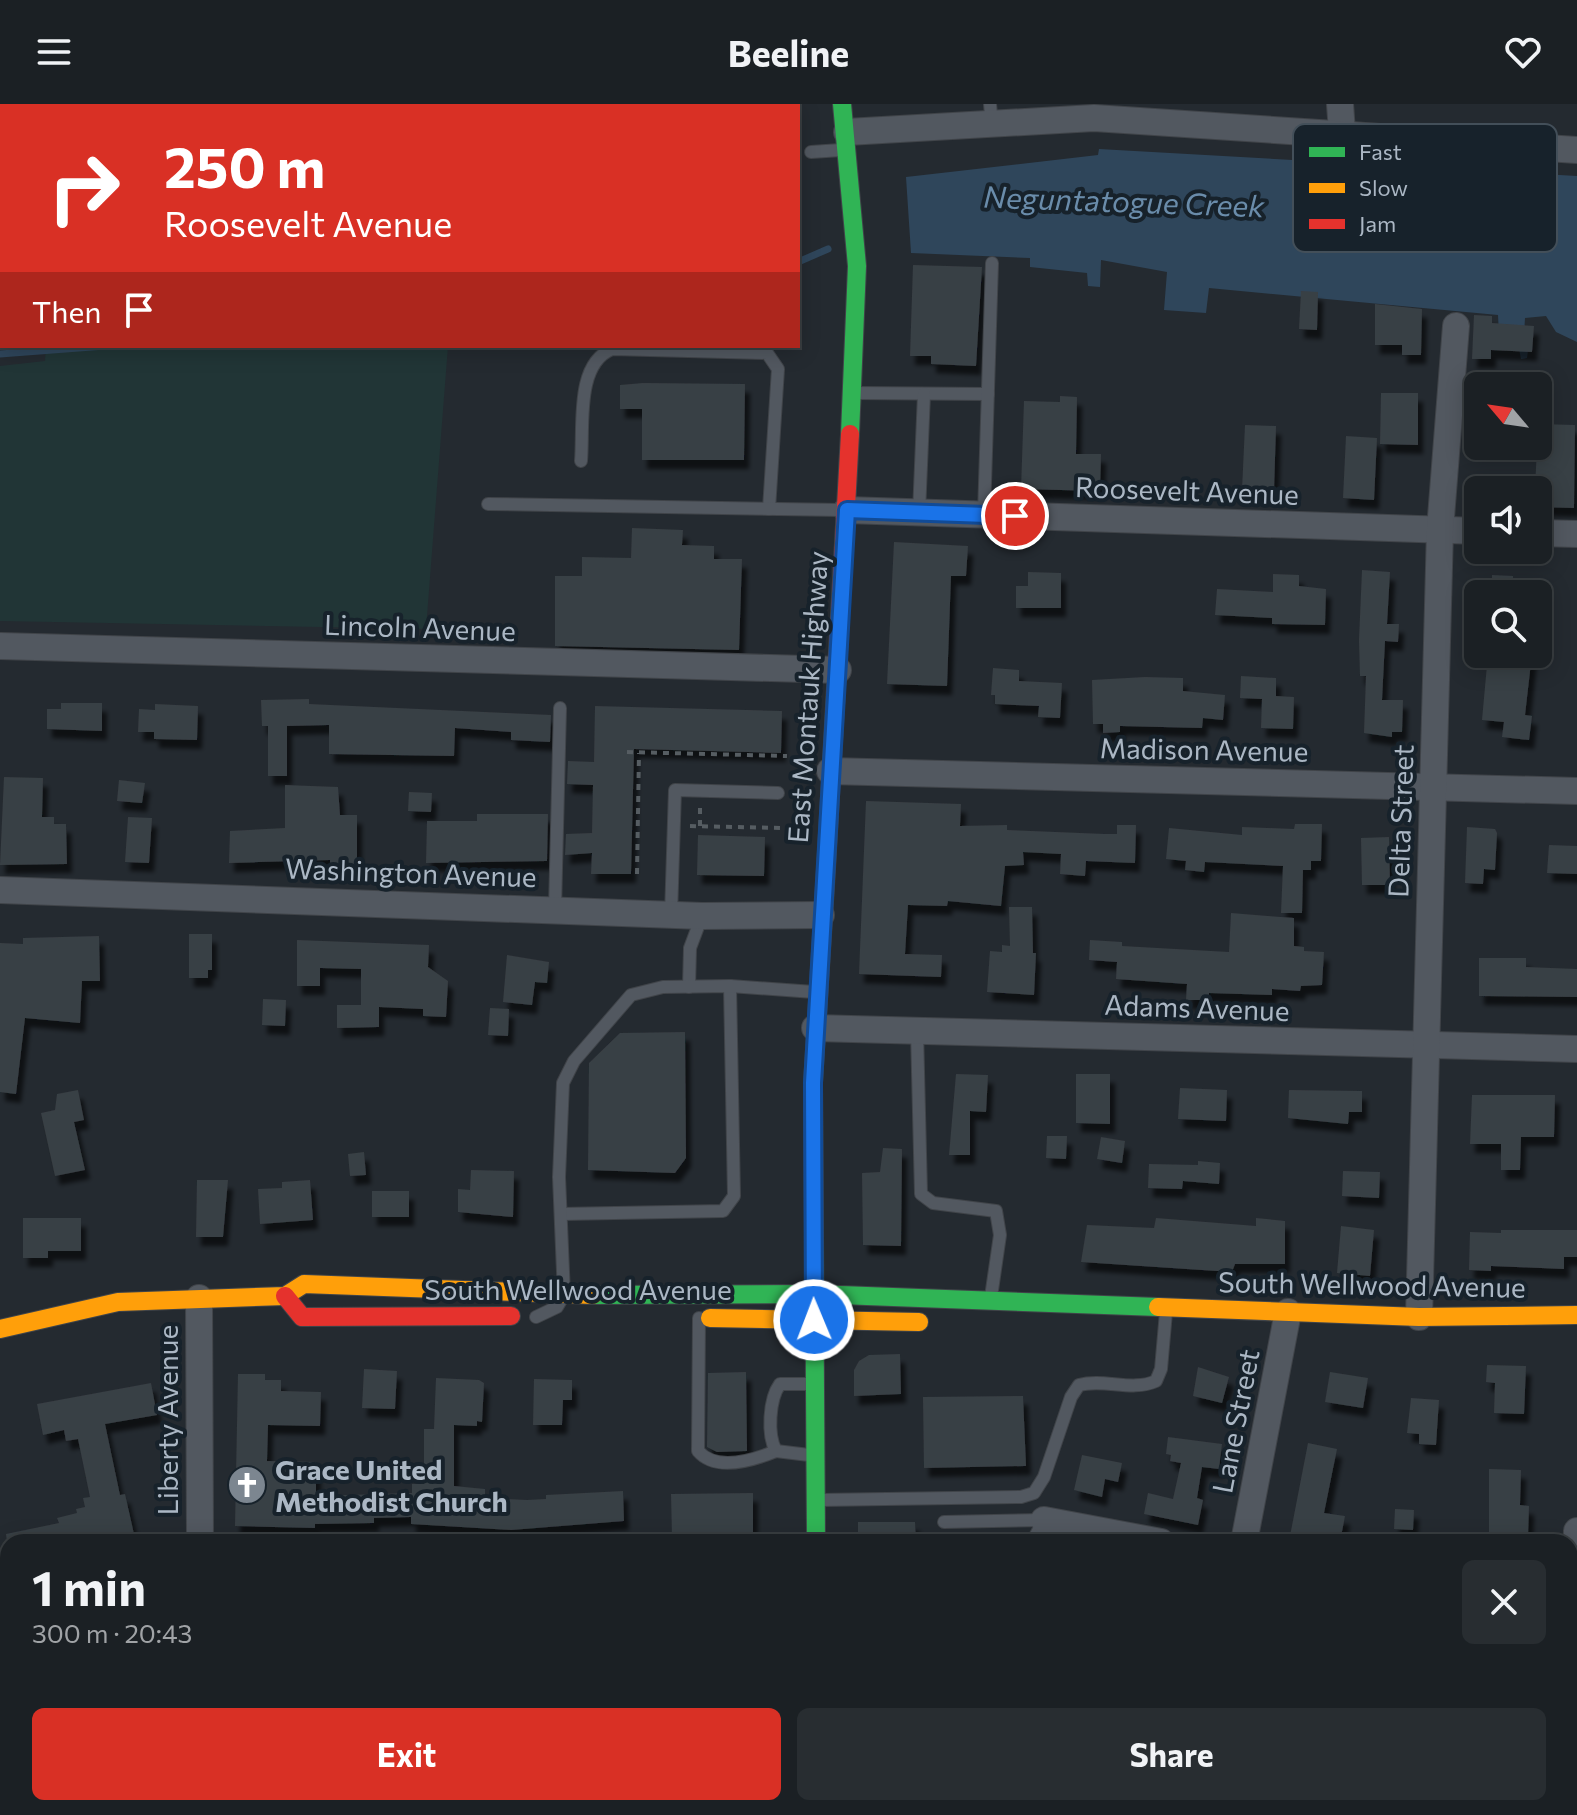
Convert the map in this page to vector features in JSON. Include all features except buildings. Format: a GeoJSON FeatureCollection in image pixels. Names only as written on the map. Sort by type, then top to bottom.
{"type":"FeatureCollection","features":[{"type":"Feature","properties":{"kind":"main road","name":"East Montauk Highway"},"geometry":{"type":"LineString","coordinates":[[816,1534],[815,1028],[847,510],[857,266],[848,141],[842,104]]}},
{"type":"Feature","properties":{"kind":"main road","name":"South Wellwood Avenue"},"geometry":{"type":"LineString","coordinates":[[0,1329],[118,1302],[285,1296],[304,1284],[564,1295],[814,1294],[1419,1317],[1577,1315]]}},
{"type":"Feature","properties":{"kind":"main road","name":"South Wellwood Avenue"},"geometry":{"type":"LineString","coordinates":[[285,1296],[302,1317],[577,1317]]}},
{"type":"Feature","properties":{"kind":"main road","name":"South Wellwood Avenue"},"geometry":{"type":"LineString","coordinates":[[1071,1324],[1131,1319],[1166,1307]]}},
{"type":"Feature","properties":{"kind":"main road","name":"South Wellwood Avenue"},"geometry":{"type":"LineString","coordinates":[[692,1318],[945,1322]]}},
{"type":"Feature","properties":{"kind":"street"},"geometry":{"type":"LineString","coordinates":[[1340,104],[1341,124]]}},
{"type":"Feature","properties":{"kind":"street"},"geometry":{"type":"LineString","coordinates":[[848,141],[991,114],[1094,111],[1293,128]]}},
{"type":"Feature","properties":{"kind":"street"},"geometry":{"type":"LineString","coordinates":[[1557,148],[1577,150]]}},
{"type":"Feature","properties":{"kind":"street","name":"Delta Street"},"geometry":{"type":"LineString","coordinates":[[1419,1317],[1440,530],[1456,326]]}},
{"type":"Feature","properties":{"kind":"street","name":"Roosevelt Avenue"},"geometry":{"type":"LineString","coordinates":[[847,510],[1464,531]]}},
{"type":"Feature","properties":{"kind":"street"},"geometry":{"type":"LineString","coordinates":[[1552,533],[1577,534]]}},
{"type":"Feature","properties":{"kind":"street","name":"Lincoln Avenue"},"geometry":{"type":"LineString","coordinates":[[0,646],[838,670]]}},
{"type":"Feature","properties":{"kind":"street","name":"Madison Avenue"},"geometry":{"type":"LineString","coordinates":[[830,771],[1577,791]]}},
{"type":"Feature","properties":{"kind":"street","name":"Washington Avenue"},"geometry":{"type":"LineString","coordinates":[[0,890],[702,916],[821,915]]}},
{"type":"Feature","properties":{"kind":"street","name":"Adams Avenue"},"geometry":{"type":"LineString","coordinates":[[815,1028],[1577,1049]]}},
{"type":"Feature","properties":{"kind":"street","name":"Liberty Avenue"},"geometry":{"type":"LineString","coordinates":[[199,1298],[200,1534]]}},
{"type":"Feature","properties":{"kind":"street","name":"Lane Street"},"geometry":{"type":"LineString","coordinates":[[1246,1534],[1288,1312]]}},
{"type":"Feature","properties":{"kind":"street"},"geometry":{"type":"LineString","coordinates":[[1038,1531],[1072,1534]]}},
{"type":"Feature","properties":{"kind":"lane"},"geometry":{"type":"LineString","coordinates":[[811,152],[848,141]]}},
{"type":"Feature","properties":{"kind":"lane"},"geometry":{"type":"LineString","coordinates":[[984,515],[992,263]]}},
{"type":"Feature","properties":{"kind":"lane"},"geometry":{"type":"LineString","coordinates":[[581,461],[587,380],[593,361],[601,354],[612,349],[767,353],[778,369],[769,509]]}},
{"type":"Feature","properties":{"kind":"lane"},"geometry":{"type":"LineString","coordinates":[[852,393],[988,394]]}},
{"type":"Feature","properties":{"kind":"lane"},"geometry":{"type":"LineString","coordinates":[[919,513],[924,394]]}},
{"type":"Feature","properties":{"kind":"lane"},"geometry":{"type":"LineString","coordinates":[[488,504],[847,510]]}},
{"type":"Feature","properties":{"kind":"lane"},"geometry":{"type":"LineString","coordinates":[[555,909],[560,708]]}},
{"type":"Feature","properties":{"kind":"lane"},"geometry":{"type":"LineString","coordinates":[[671,915],[675,790],[778,793]]}},
{"type":"Feature","properties":{"kind":"lane"},"geometry":{"type":"LineString","coordinates":[[689,987],[690,948],[702,916]]}},
{"type":"Feature","properties":{"kind":"lane"},"geometry":{"type":"LineString","coordinates":[[536,1317],[557,1307],[564,1295],[561,1214],[563,1083],[574,1061],[631,995],[663,987],[730,986],[817,992]]}},
{"type":"Feature","properties":{"kind":"lane"},"geometry":{"type":"LineString","coordinates":[[561,1214],[723,1211],[734,1196],[730,986]]}},
{"type":"Feature","properties":{"kind":"lane"},"geometry":{"type":"LineString","coordinates":[[917,1031],[921,1194],[933,1203],[996,1211],[1000,1235],[991,1300]]}},
{"type":"Feature","properties":{"kind":"lane"},"geometry":{"type":"LineString","coordinates":[[816,1500],[1021,1497],[1034,1493],[1044,1477],[1071,1397],[1079,1385],[1093,1381],[1145,1386],[1156,1381],[1161,1369],[1166,1307]]}},
{"type":"Feature","properties":{"kind":"lane"},"geometry":{"type":"LineString","coordinates":[[692,1318],[698,1451],[712,1461],[755,1460],[776,1451],[816,1456]]}},
{"type":"Feature","properties":{"kind":"lane"},"geometry":{"type":"LineString","coordinates":[[776,1451],[771,1441],[774,1392],[780,1384],[815,1384]]}},
{"type":"Feature","properties":{"kind":"lane"},"geometry":{"type":"LineString","coordinates":[[944,1522],[1038,1531]]}},
{"type":"Feature","properties":{"kind":"path"},"geometry":{"type":"LineString","coordinates":[[627,752],[787,756]]}},
{"type":"Feature","properties":{"kind":"path"},"geometry":{"type":"LineString","coordinates":[[637,874],[639,753]]}},
{"type":"Feature","properties":{"kind":"path"},"geometry":{"type":"LineString","coordinates":[[688,835],[688,826],[783,828]]}},
{"type":"Feature","properties":{"kind":"green space"},"geometry":{"type":"Polygon","coordinates":[[[46,348],[448,348],[426,629],[0,621],[0,366],[45,361],[46,348]]]}},
{"type":"Feature","properties":{"kind":"water"},"geometry":{"type":"Polygon","coordinates":[[[1099,149],[1293,160],[1293,252],[1557,252],[1557,175],[1577,176],[1577,342],[1556,332],[1546,316],[1525,318],[1524,335],[1530,336],[1527,358],[1521,359],[1517,339],[1499,335],[1498,315],[1209,288],[1206,313],[1164,310],[1167,272],[1101,260],[1100,287],[1088,286],[1087,273],[1030,267],[1030,258],[911,253],[906,177],[1098,155],[1099,149]]]}},
{"type":"Feature","properties":{"kind":"waterway","name":"Neguntatogue Creek"},"geometry":{"type":"LineString","coordinates":[[800,261],[828,249]]}},
{"type":"Feature","properties":{"kind":"waterway","name":"Neguntatogue Creek"},"geometry":{"type":"LineString","coordinates":[[0,354],[79,348]]}},
{"type":"Feature","properties":{"kind":"traffic: fast"},"geometry":{"type":"LineString","coordinates":[[842,104],[857,266],[850,434]]}},
{"type":"Feature","properties":{"kind":"traffic: fast"},"geometry":{"type":"LineString","coordinates":[[816,1534],[813,1083],[826,869]]}},
{"type":"Feature","properties":{"kind":"traffic: fast"},"geometry":{"type":"LineString","coordinates":[[593,1295],[814,1294],[1158,1307]]}},
{"type":"Feature","properties":{"kind":"traffic: slow"},"geometry":{"type":"LineString","coordinates":[[0,1329],[118,1302],[285,1296],[304,1284],[593,1295]]}},
{"type":"Feature","properties":{"kind":"traffic: slow"},"geometry":{"type":"LineString","coordinates":[[1158,1307],[1419,1317],[1577,1315]]}},
{"type":"Feature","properties":{"kind":"traffic: slow"},"geometry":{"type":"LineString","coordinates":[[710,1318],[919,1322]]}},
{"type":"Feature","properties":{"kind":"traffic: jam"},"geometry":{"type":"LineString","coordinates":[[826,869],[850,434]]}},
{"type":"Feature","properties":{"kind":"traffic: jam"},"geometry":{"type":"LineString","coordinates":[[285,1296],[302,1317],[511,1316]]}},
{"type":"Feature","properties":{"kind":"place","name":"Grace United Methodist Church"},"geometry":{"type":"Point","coordinates":[247,1485]}},
{"type":"Feature","properties":{"kind":"route"},"geometry":{"type":"LineString","coordinates":[[814,1320],[813,1083],[847,510],[1015,516]]}}]}
